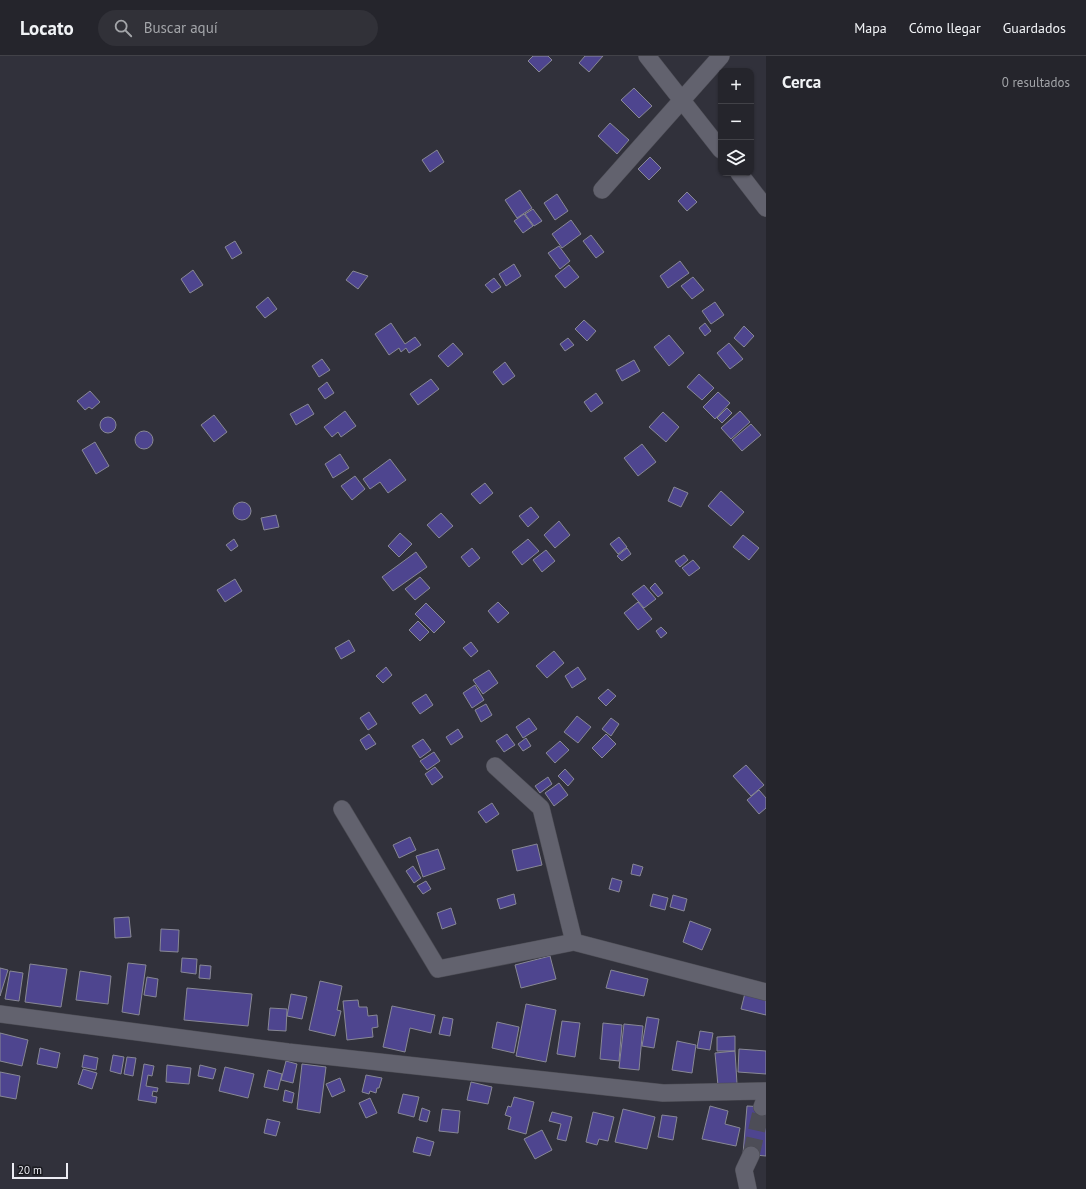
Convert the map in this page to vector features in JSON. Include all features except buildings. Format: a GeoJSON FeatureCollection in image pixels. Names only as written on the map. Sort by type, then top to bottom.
{"type":"FeatureCollection","features":[{"type":"Feature","properties":{"kind":"street"},"geometry":{"type":"LineString","coordinates":[[647,56],[718,146]]}},
{"type":"Feature","properties":{"kind":"street"},"geometry":{"type":"LineString","coordinates":[[602,190],[721,56]]}},
{"type":"Feature","properties":{"kind":"street"},"geometry":{"type":"LineString","coordinates":[[741,176],[766,208]]}},
{"type":"Feature","properties":{"kind":"street"},"geometry":{"type":"LineString","coordinates":[[495,766],[541,808],[574,942]]}},
{"type":"Feature","properties":{"kind":"street"},"geometry":{"type":"LineString","coordinates":[[342,809],[438,969],[574,942],[766,992],[766,981]]}},
{"type":"Feature","properties":{"kind":"street"},"geometry":{"type":"LineString","coordinates":[[0,1014],[288,1052],[663,1093],[765,1098]]}},
{"type":"Feature","properties":{"kind":"street"},"geometry":{"type":"LineString","coordinates":[[748,1189],[744,1170],[751,1155]]}},
{"type":"Feature","properties":{"kind":"tunnel"},"geometry":{"type":"LineString","coordinates":[[751,1155],[762,1107]]}}]}
